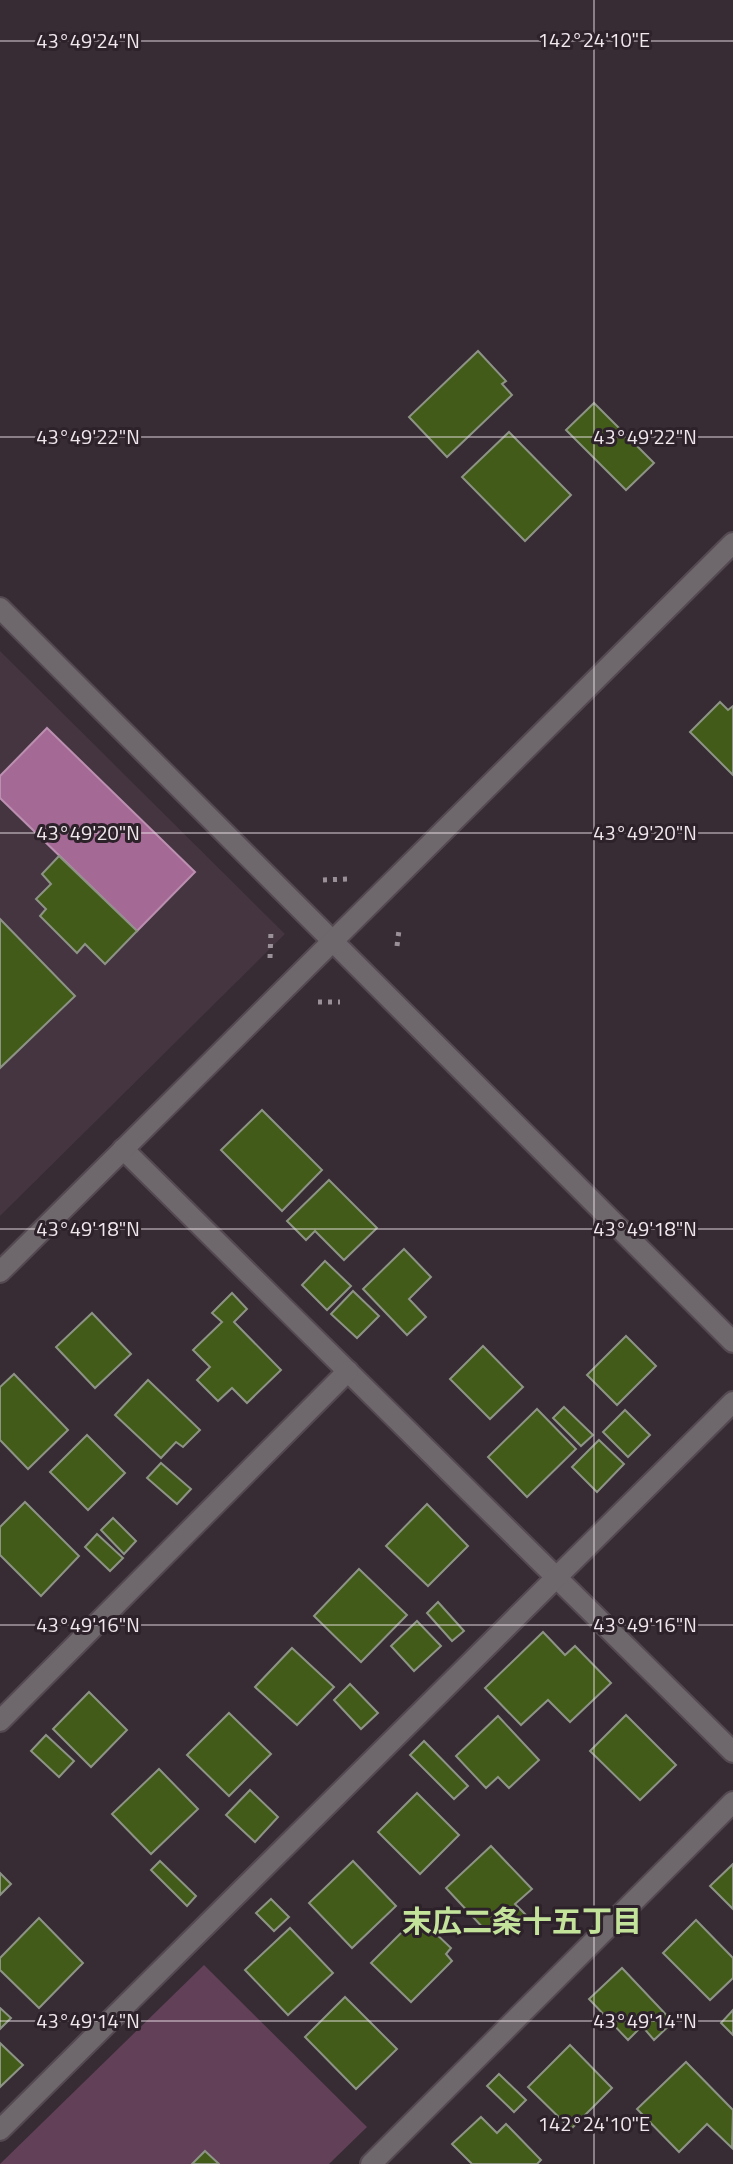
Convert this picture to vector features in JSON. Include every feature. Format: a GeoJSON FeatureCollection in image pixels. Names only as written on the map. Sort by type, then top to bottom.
{"type":"FeatureCollection","features":[{"type":"Feature","properties":{"kind":"street"},"geometry":{"type":"LineString","coordinates":[[0,1272],[733,543]]}},
{"type":"Feature","properties":{"kind":"street"},"geometry":{"type":"LineString","coordinates":[[0,608],[733,1342]]}},
{"type":"Feature","properties":{"kind":"street"},"geometry":{"type":"LineString","coordinates":[[123,1149],[733,1752]]}},
{"type":"Feature","properties":{"kind":"street"},"geometry":{"type":"LineString","coordinates":[[0,1721],[348,1371]]}},
{"type":"Feature","properties":{"kind":"street"},"geometry":{"type":"LineString","coordinates":[[0,2130],[556,1574],[733,1402]]}},
{"type":"Feature","properties":{"kind":"street"},"geometry":{"type":"LineString","coordinates":[[371,2164],[733,1802]]}},
{"type":"Feature","properties":{"kind":"path"},"geometry":{"type":"LineString","coordinates":[[323,880],[348,879]]}},
{"type":"Feature","properties":{"kind":"path"},"geometry":{"type":"LineString","coordinates":[[397,946],[399,930]]}},
{"type":"Feature","properties":{"kind":"path"},"geometry":{"type":"LineString","coordinates":[[313,1002],[340,1002]]}},
{"type":"Feature","properties":{"kind":"shaded area"},"geometry":{"type":"Polygon","coordinates":[[[0,651],[285,934],[0,1216],[0,651]]]}},
{"type":"Feature","properties":{"kind":"shaded area"},"geometry":{"type":"Polygon","coordinates":[[[47,728],[195,872],[137,931],[0,798],[0,776],[47,728]]]}},
{"type":"Feature","properties":{"kind":"shaded area"},"geometry":{"type":"Polygon","coordinates":[[[204,1965],[367,2127],[329,2164],[0,2164],[204,1965]]]}},
{"type":"Feature","properties":{"kind":"building"},"geometry":{"type":"Polygon","coordinates":[[[478,351],[506,381],[502,384],[512,395],[447,457],[409,417],[478,351]]]}},
{"type":"Feature","properties":{"kind":"building"},"geometry":{"type":"Polygon","coordinates":[[[594,403],[654,463],[626,490],[566,430],[594,403]]]}},
{"type":"Feature","properties":{"kind":"building"},"geometry":{"type":"Polygon","coordinates":[[[509,432],[571,495],[525,541],[462,477],[509,432]]]}},
{"type":"Feature","properties":{"kind":"building"},"geometry":{"type":"Polygon","coordinates":[[[720,702],[728,710],[733,706],[733,775],[690,732],[720,702]]]}},
{"type":"Feature","properties":{"kind":"building"},"geometry":{"type":"Polygon","coordinates":[[[59,856],[137,931],[105,964],[85,944],[77,953],[40,916],[46,909],[36,899],[51,884],[42,874],[59,856]]]}},
{"type":"Feature","properties":{"kind":"building"},"geometry":{"type":"Polygon","coordinates":[[[0,919],[75,996],[0,1068],[0,919]]]}},
{"type":"Feature","properties":{"kind":"building"},"geometry":{"type":"Polygon","coordinates":[[[262,1110],[322,1170],[282,1211],[221,1150],[262,1110]]]}},
{"type":"Feature","properties":{"kind":"building"},"geometry":{"type":"Polygon","coordinates":[[[329,1180],[377,1228],[344,1260],[315,1231],[306,1240],[287,1221],[329,1180]]]}},
{"type":"Feature","properties":{"kind":"building"},"geometry":{"type":"Polygon","coordinates":[[[404,1249],[431,1277],[409,1299],[426,1317],[407,1335],[363,1289],[404,1249]]]}},
{"type":"Feature","properties":{"kind":"building"},"geometry":{"type":"Polygon","coordinates":[[[325,1261],[351,1286],[327,1310],[302,1285],[325,1261]]]}},
{"type":"Feature","properties":{"kind":"building"},"geometry":{"type":"Polygon","coordinates":[[[353,1291],[379,1316],[357,1338],[331,1314],[353,1291]]]}},
{"type":"Feature","properties":{"kind":"building"},"geometry":{"type":"Polygon","coordinates":[[[232,1293],[247,1309],[234,1322],[281,1370],[247,1403],[232,1388],[218,1401],[197,1380],[210,1367],[193,1350],[222,1322],[212,1313],[232,1293]]]}},
{"type":"Feature","properties":{"kind":"building"},"geometry":{"type":"Polygon","coordinates":[[[92,1313],[131,1354],[95,1388],[56,1347],[92,1313]]]}},
{"type":"Feature","properties":{"kind":"building"},"geometry":{"type":"Polygon","coordinates":[[[626,1336],[656,1366],[617,1405],[587,1375],[626,1336]]]}},
{"type":"Feature","properties":{"kind":"building"},"geometry":{"type":"Polygon","coordinates":[[[483,1346],[523,1387],[490,1419],[450,1379],[483,1346]]]}},
{"type":"Feature","properties":{"kind":"building"},"geometry":{"type":"Polygon","coordinates":[[[14,1374],[68,1430],[28,1469],[0,1440],[0,1387],[14,1374]]]}},
{"type":"Feature","properties":{"kind":"building"},"geometry":{"type":"Polygon","coordinates":[[[148,1380],[200,1430],[183,1447],[176,1442],[161,1458],[115,1415],[148,1380]]]}},
{"type":"Feature","properties":{"kind":"building"},"geometry":{"type":"Polygon","coordinates":[[[564,1407],[593,1435],[581,1446],[553,1418],[564,1407]]]}},
{"type":"Feature","properties":{"kind":"building"},"geometry":{"type":"Polygon","coordinates":[[[537,1409],[576,1449],[527,1497],[488,1457],[537,1409]]]}},
{"type":"Feature","properties":{"kind":"building"},"geometry":{"type":"Polygon","coordinates":[[[625,1410],[650,1435],[628,1457],[603,1432],[625,1410]]]}},
{"type":"Feature","properties":{"kind":"building"},"geometry":{"type":"Polygon","coordinates":[[[87,1435],[125,1473],[88,1510],[50,1472],[87,1435]]]}},
{"type":"Feature","properties":{"kind":"building"},"geometry":{"type":"Polygon","coordinates":[[[599,1440],[624,1464],[597,1492],[572,1467],[599,1440]]]}},
{"type":"Feature","properties":{"kind":"building"},"geometry":{"type":"Polygon","coordinates":[[[161,1463],[191,1489],[177,1504],[147,1478],[161,1463]]]}},
{"type":"Feature","properties":{"kind":"building"},"geometry":{"type":"Polygon","coordinates":[[[25,1502],[79,1556],[41,1596],[0,1555],[0,1527],[25,1502]]]}},
{"type":"Feature","properties":{"kind":"building"},"geometry":{"type":"Polygon","coordinates":[[[427,1504],[468,1546],[428,1586],[386,1546],[427,1504]]]}},
{"type":"Feature","properties":{"kind":"building"},"geometry":{"type":"Polygon","coordinates":[[[113,1518],[136,1541],[124,1554],[101,1530],[113,1518]]]}},
{"type":"Feature","properties":{"kind":"building"},"geometry":{"type":"Polygon","coordinates":[[[97,1534],[123,1558],[110,1571],[85,1547],[97,1534]]]}},
{"type":"Feature","properties":{"kind":"building"},"geometry":{"type":"Polygon","coordinates":[[[359,1569],[407,1615],[361,1662],[314,1616],[359,1569]]]}},
{"type":"Feature","properties":{"kind":"building"},"geometry":{"type":"Polygon","coordinates":[[[438,1602],[464,1631],[452,1641],[427,1613],[438,1602]]]}},
{"type":"Feature","properties":{"kind":"building"},"geometry":{"type":"Polygon","coordinates":[[[417,1621],[441,1646],[414,1671],[391,1646],[417,1621]]]}},
{"type":"Feature","properties":{"kind":"building"},"geometry":{"type":"Polygon","coordinates":[[[543,1632],[565,1655],[575,1646],[611,1683],[570,1722],[548,1700],[521,1725],[485,1688],[543,1632]]]}},
{"type":"Feature","properties":{"kind":"building"},"geometry":{"type":"Polygon","coordinates":[[[292,1648],[334,1687],[297,1725],[255,1687],[292,1648]]]}},
{"type":"Feature","properties":{"kind":"building"},"geometry":{"type":"Polygon","coordinates":[[[350,1684],[378,1713],[361,1729],[334,1700],[350,1684]]]}},
{"type":"Feature","properties":{"kind":"building"},"geometry":{"type":"Polygon","coordinates":[[[89,1692],[127,1730],[91,1767],[53,1729],[89,1692]]]}},
{"type":"Feature","properties":{"kind":"building"},"geometry":{"type":"Polygon","coordinates":[[[229,1713],[271,1754],[229,1796],[187,1755],[229,1713]]]}},
{"type":"Feature","properties":{"kind":"building"},"geometry":{"type":"Polygon","coordinates":[[[626,1715],[676,1765],[640,1800],[590,1751],[626,1715]]]}},
{"type":"Feature","properties":{"kind":"building"},"geometry":{"type":"Polygon","coordinates":[[[498,1716],[539,1760],[509,1788],[498,1777],[486,1788],[456,1756],[498,1716]]]}},
{"type":"Feature","properties":{"kind":"building"},"geometry":{"type":"Polygon","coordinates":[[[46,1735],[74,1761],[59,1777],[31,1751],[46,1735]]]}},
{"type":"Feature","properties":{"kind":"building"},"geometry":{"type":"Polygon","coordinates":[[[424,1741],[468,1786],[454,1799],[410,1755],[424,1741]]]}},
{"type":"Feature","properties":{"kind":"building"},"geometry":{"type":"Polygon","coordinates":[[[159,1769],[198,1809],[151,1854],[112,1814],[159,1769]]]}},
{"type":"Feature","properties":{"kind":"building"},"geometry":{"type":"Polygon","coordinates":[[[250,1790],[278,1817],[255,1842],[226,1815],[250,1790]]]}},
{"type":"Feature","properties":{"kind":"building"},"geometry":{"type":"Polygon","coordinates":[[[417,1793],[459,1835],[420,1874],[378,1832],[417,1793]]]}},
{"type":"Feature","properties":{"kind":"building"},"geometry":{"type":"Polygon","coordinates":[[[491,1846],[532,1889],[515,1904],[527,1916],[512,1931],[500,1918],[486,1931],[446,1888],[491,1846]]]}},
{"type":"Feature","properties":{"kind":"building"},"geometry":{"type":"Polygon","coordinates":[[[160,1861],[196,1896],[187,1906],[151,1870],[160,1861]]]}},
{"type":"Feature","properties":{"kind":"building"},"geometry":{"type":"Polygon","coordinates":[[[353,1861],[396,1906],[352,1948],[309,1903],[353,1861]]]}},
{"type":"Feature","properties":{"kind":"building"},"geometry":{"type":"Polygon","coordinates":[[[733,1864],[733,1909],[710,1886],[733,1864]]]}},
{"type":"Feature","properties":{"kind":"building"},"geometry":{"type":"Polygon","coordinates":[[[0,1873],[11,1884],[0,1895],[0,1873]]]}},
{"type":"Feature","properties":{"kind":"building"},"geometry":{"type":"Polygon","coordinates":[[[271,1899],[289,1917],[274,1931],[256,1913],[271,1899]]]}},
{"type":"Feature","properties":{"kind":"building"},"geometry":{"type":"Polygon","coordinates":[[[39,1918],[83,1963],[39,2008],[0,1970],[0,1958],[39,1918]]]}},
{"type":"Feature","properties":{"kind":"building"},"geometry":{"type":"Polygon","coordinates":[[[414,1920],[428,1934],[432,1930],[451,1948],[446,1954],[452,1961],[411,2002],[371,1963],[414,1920]]]}},
{"type":"Feature","properties":{"kind":"building"},"geometry":{"type":"Polygon","coordinates":[[[696,1920],[733,1958],[733,1978],[710,2000],[663,1953],[696,1920]]]}},
{"type":"Feature","properties":{"kind":"building"},"geometry":{"type":"Polygon","coordinates":[[[290,1928],[333,1973],[288,2015],[245,1970],[290,1928]]]}},
{"type":"Feature","properties":{"kind":"building"},"geometry":{"type":"Polygon","coordinates":[[[622,1968],[673,2022],[654,2040],[642,2026],[628,2040],[589,1999],[622,1968]]]}},
{"type":"Feature","properties":{"kind":"building"},"geometry":{"type":"Polygon","coordinates":[[[345,1997],[397,2049],[356,2089],[305,2037],[345,1997]]]}},
{"type":"Feature","properties":{"kind":"building"},"geometry":{"type":"Polygon","coordinates":[[[0,2008],[11,2018],[0,2029],[0,2008]]]}},
{"type":"Feature","properties":{"kind":"building"},"geometry":{"type":"Polygon","coordinates":[[[733,2010],[733,2035],[721,2023],[733,2010]]]}},
{"type":"Feature","properties":{"kind":"building"},"geometry":{"type":"Polygon","coordinates":[[[0,2043],[23,2065],[0,2087],[0,2043]]]}},
{"type":"Feature","properties":{"kind":"building"},"geometry":{"type":"Polygon","coordinates":[[[570,2045],[612,2088],[571,2129],[528,2087],[570,2045]]]}},
{"type":"Feature","properties":{"kind":"building"},"geometry":{"type":"Polygon","coordinates":[[[686,2062],[733,2110],[732,2148],[707,2124],[679,2152],[637,2109],[686,2062]]]}},
{"type":"Feature","properties":{"kind":"building"},"geometry":{"type":"Polygon","coordinates":[[[499,2074],[526,2100],[514,2112],[487,2086],[499,2074]]]}},
{"type":"Feature","properties":{"kind":"building"},"geometry":{"type":"Polygon","coordinates":[[[481,2117],[497,2133],[506,2124],[541,2160],[537,2164],[472,2164],[452,2144],[481,2117]]]}},
{"type":"Feature","properties":{"kind":"building"},"geometry":{"type":"Polygon","coordinates":[[[205,2151],[219,2164],[192,2164],[205,2151]]]}},
{"type":"Feature","properties":{"kind":"district","name":"末広二条十五丁目"},"geometry":{"type":"Point","coordinates":[522,1922]}}]}
